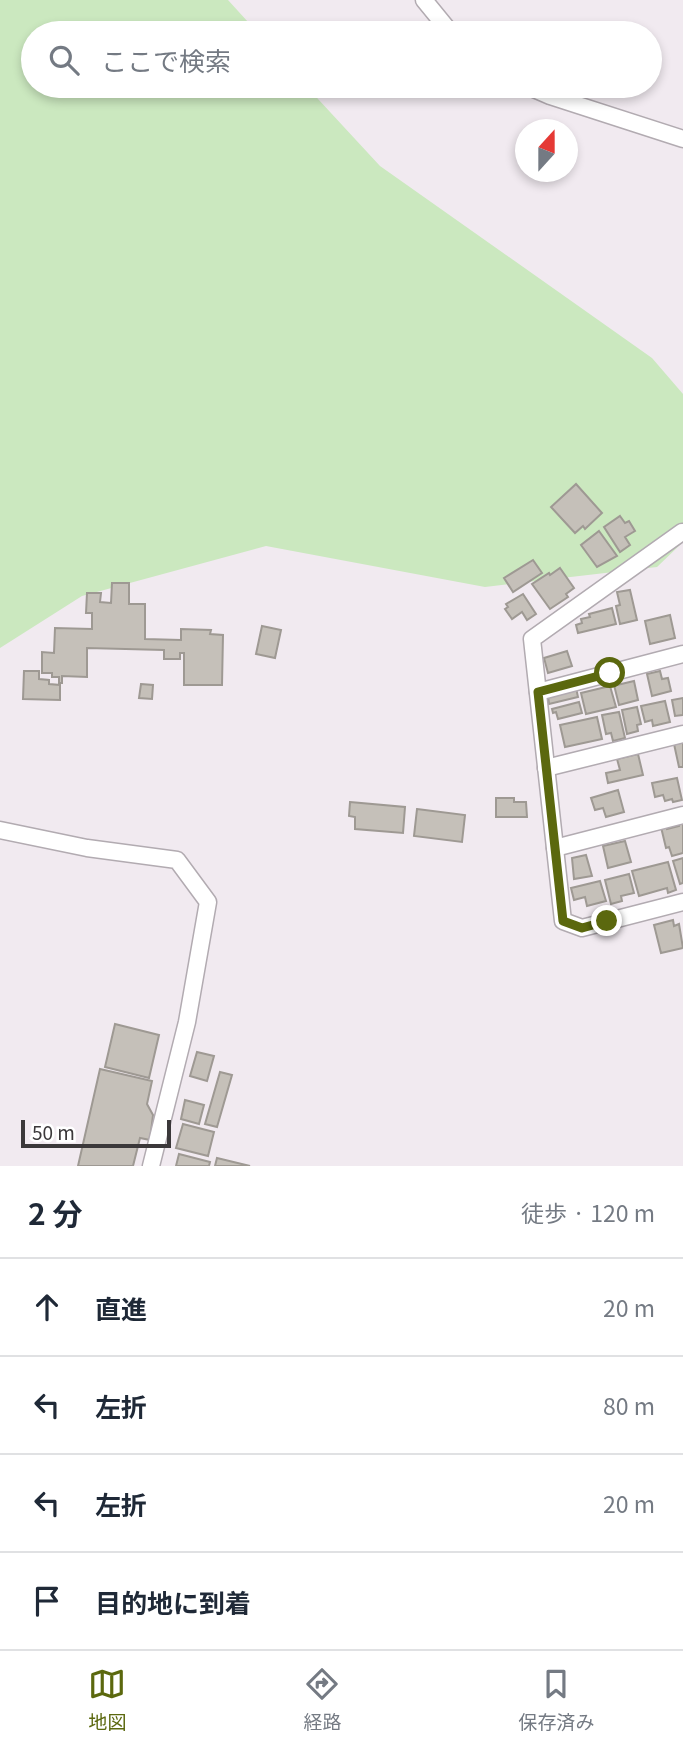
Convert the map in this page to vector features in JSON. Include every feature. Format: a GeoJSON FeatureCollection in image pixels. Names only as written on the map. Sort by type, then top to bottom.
{"type":"FeatureCollection","features":[{"type":"Feature","properties":{"kind":"street"},"geometry":{"type":"LineString","coordinates":[[424,0],[441,21]]}},
{"type":"Feature","properties":{"kind":"street"},"geometry":{"type":"LineString","coordinates":[[556,98],[683,139]]}},
{"type":"Feature","properties":{"kind":"street"},"geometry":{"type":"LineString","coordinates":[[683,533],[532,639],[563,921],[582,928],[683,902]]}},
{"type":"Feature","properties":{"kind":"street"},"geometry":{"type":"LineString","coordinates":[[538,692],[683,654]]}},
{"type":"Feature","properties":{"kind":"street"},"geometry":{"type":"LineString","coordinates":[[546,768],[683,734]]}},
{"type":"Feature","properties":{"kind":"street"},"geometry":{"type":"LineString","coordinates":[[555,848],[683,815]]}},
{"type":"Feature","properties":{"kind":"street"},"geometry":{"type":"LineString","coordinates":[[0,830],[87,848],[177,860],[208,902],[187,1022],[151,1166]]}},
{"type":"Feature","properties":{"kind":"green space"},"geometry":{"type":"Polygon","coordinates":[[[0,0],[228,0],[247,21],[21,21],[21,98],[317,98],[380,166],[652,358],[683,394],[683,542],[657,567],[485,587],[266,546],[82,596],[0,648],[0,0]]]}},
{"type":"Feature","properties":{"kind":"building"},"geometry":{"type":"Polygon","coordinates":[[[576,484],[602,513],[585,529],[583,526],[575,533],[551,507],[576,484]]]}},
{"type":"Feature","properties":{"kind":"building"},"geometry":{"type":"Polygon","coordinates":[[[620,516],[625,523],[629,521],[635,531],[625,537],[630,545],[620,552],[604,527],[620,516]]]}},
{"type":"Feature","properties":{"kind":"building"},"geometry":{"type":"Polygon","coordinates":[[[599,531],[617,556],[597,567],[581,545],[599,531]]]}},
{"type":"Feature","properties":{"kind":"building"},"geometry":{"type":"Polygon","coordinates":[[[533,560],[542,573],[513,592],[504,578],[533,560]]]}},
{"type":"Feature","properties":{"kind":"building"},"geometry":{"type":"Polygon","coordinates":[[[560,568],[574,588],[566,594],[568,597],[550,609],[532,584],[560,568]]]}},
{"type":"Feature","properties":{"kind":"building"},"geometry":{"type":"Polygon","coordinates":[[[112,583],[129,583],[129,604],[145,604],[145,639],[181,640],[181,629],[211,630],[210,634],[223,635],[222,685],[184,685],[184,653],[180,653],[180,659],[164,659],[164,650],[87,648],[87,677],[62,676],[62,683],[59,683],[59,677],[52,677],[52,673],[42,673],[42,652],[54,653],[55,628],[92,629],[92,613],[86,613],[87,593],[101,593],[100,602],[111,603],[112,583]]]}},
{"type":"Feature","properties":{"kind":"building"},"geometry":{"type":"Polygon","coordinates":[[[630,590],[637,620],[620,624],[616,606],[620,605],[617,592],[630,590]]]}},
{"type":"Feature","properties":{"kind":"building"},"geometry":{"type":"Polygon","coordinates":[[[523,594],[536,614],[527,620],[522,612],[512,619],[505,609],[508,607],[506,604],[523,594]]]}},
{"type":"Feature","properties":{"kind":"building"},"geometry":{"type":"Polygon","coordinates":[[[612,608],[616,624],[578,633],[576,625],[582,623],[581,619],[612,608]]]}},
{"type":"Feature","properties":{"kind":"building"},"geometry":{"type":"Polygon","coordinates":[[[670,615],[675,638],[650,644],[645,621],[670,615]]]}},
{"type":"Feature","properties":{"kind":"building"},"geometry":{"type":"Polygon","coordinates":[[[262,626],[281,630],[275,658],[256,654],[262,626]]]}},
{"type":"Feature","properties":{"kind":"building"},"geometry":{"type":"Polygon","coordinates":[[[567,651],[572,666],[548,673],[544,658],[567,651]]]}},
{"type":"Feature","properties":{"kind":"building"},"geometry":{"type":"Polygon","coordinates":[[[24,671],[39,671],[39,679],[60,685],[60,700],[23,699],[24,671]]]}},
{"type":"Feature","properties":{"kind":"building"},"geometry":{"type":"Polygon","coordinates":[[[660,671],[662,679],[668,678],[671,691],[652,696],[647,674],[660,671]]]}},
{"type":"Feature","properties":{"kind":"building"},"geometry":{"type":"Polygon","coordinates":[[[616,680],[617,685],[634,681],[638,700],[619,705],[613,681],[616,680]]]}},
{"type":"Feature","properties":{"kind":"building"},"geometry":{"type":"Polygon","coordinates":[[[141,684],[153,685],[152,699],[139,698],[141,684]]]}},
{"type":"Feature","properties":{"kind":"building"},"geometry":{"type":"Polygon","coordinates":[[[610,686],[616,707],[586,714],[581,693],[610,686]]]}},
{"type":"Feature","properties":{"kind":"building"},"geometry":{"type":"Polygon","coordinates":[[[576,688],[578,697],[549,704],[548,696],[576,688]]]}},
{"type":"Feature","properties":{"kind":"building"},"geometry":{"type":"Polygon","coordinates":[[[683,698],[683,715],[675,716],[672,700],[683,698]]]}},
{"type":"Feature","properties":{"kind":"building"},"geometry":{"type":"Polygon","coordinates":[[[665,701],[670,722],[653,726],[652,720],[645,722],[641,706],[665,701]]]}},
{"type":"Feature","properties":{"kind":"building"},"geometry":{"type":"Polygon","coordinates":[[[579,702],[582,713],[558,719],[556,712],[553,713],[552,709],[579,702]]]}},
{"type":"Feature","properties":{"kind":"building"},"geometry":{"type":"Polygon","coordinates":[[[637,707],[641,724],[637,725],[638,731],[627,734],[622,710],[637,707]]]}},
{"type":"Feature","properties":{"kind":"building"},"geometry":{"type":"Polygon","coordinates":[[[619,712],[625,738],[613,741],[611,733],[606,734],[602,715],[619,712]]]}},
{"type":"Feature","properties":{"kind":"building"},"geometry":{"type":"Polygon","coordinates":[[[597,717],[602,739],[565,747],[560,725],[597,717]]]}},
{"type":"Feature","properties":{"kind":"building"},"geometry":{"type":"Polygon","coordinates":[[[683,742],[683,767],[679,767],[674,744],[683,742]]]}},
{"type":"Feature","properties":{"kind":"building"},"geometry":{"type":"Polygon","coordinates":[[[638,754],[643,775],[608,783],[606,773],[620,770],[617,759],[638,754]]]}},
{"type":"Feature","properties":{"kind":"building"},"geometry":{"type":"Polygon","coordinates":[[[677,778],[682,800],[673,802],[672,799],[665,801],[663,795],[655,797],[652,783],[677,778]]]}},
{"type":"Feature","properties":{"kind":"building"},"geometry":{"type":"Polygon","coordinates":[[[618,790],[624,812],[606,817],[603,808],[595,810],[591,798],[618,790]]]}},
{"type":"Feature","properties":{"kind":"building"},"geometry":{"type":"Polygon","coordinates":[[[496,798],[514,798],[514,802],[526,802],[527,817],[496,817],[496,798]]]}},
{"type":"Feature","properties":{"kind":"building"},"geometry":{"type":"Polygon","coordinates":[[[350,802],[405,807],[403,833],[355,829],[355,817],[349,816],[350,802]]]}},
{"type":"Feature","properties":{"kind":"building"},"geometry":{"type":"Polygon","coordinates":[[[417,809],[465,815],[462,842],[414,836],[417,809]]]}},
{"type":"Feature","properties":{"kind":"building"},"geometry":{"type":"Polygon","coordinates":[[[683,821],[683,853],[672,856],[669,847],[666,848],[661,827],[666,826],[667,829],[679,826],[679,822],[683,821]]]}},
{"type":"Feature","properties":{"kind":"building"},"geometry":{"type":"Polygon","coordinates":[[[625,841],[631,862],[608,868],[603,846],[625,841]]]}},
{"type":"Feature","properties":{"kind":"building"},"geometry":{"type":"Polygon","coordinates":[[[586,855],[592,876],[574,879],[572,858],[586,855]]]}},
{"type":"Feature","properties":{"kind":"building"},"geometry":{"type":"Polygon","coordinates":[[[683,858],[683,883],[680,884],[673,861],[683,858]]]}},
{"type":"Feature","properties":{"kind":"building"},"geometry":{"type":"Polygon","coordinates":[[[668,862],[676,890],[668,893],[667,888],[639,896],[632,871],[668,862]]]}},
{"type":"Feature","properties":{"kind":"building"},"geometry":{"type":"Polygon","coordinates":[[[629,874],[634,893],[621,896],[622,901],[611,904],[605,880],[629,874]]]}},
{"type":"Feature","properties":{"kind":"building"},"geometry":{"type":"Polygon","coordinates":[[[600,881],[606,901],[587,906],[585,897],[574,900],[571,888],[600,881]]]}},
{"type":"Feature","properties":{"kind":"building"},"geometry":{"type":"Polygon","coordinates":[[[673,920],[674,926],[679,924],[683,948],[661,953],[654,925],[673,920]]]}},
{"type":"Feature","properties":{"kind":"building"},"geometry":{"type":"Polygon","coordinates":[[[115,1024],[159,1035],[149,1078],[105,1067],[115,1024]]]}},
{"type":"Feature","properties":{"kind":"building"},"geometry":{"type":"Polygon","coordinates":[[[197,1052],[214,1056],[207,1081],[190,1076],[197,1052]]]}},
{"type":"Feature","properties":{"kind":"building"},"geometry":{"type":"Polygon","coordinates":[[[100,1069],[152,1081],[147,1104],[153,1115],[150,1140],[140,1138],[133,1166],[78,1166],[100,1069]]]}},
{"type":"Feature","properties":{"kind":"building"},"geometry":{"type":"Polygon","coordinates":[[[220,1072],[232,1075],[217,1127],[205,1124],[220,1072]]]}},
{"type":"Feature","properties":{"kind":"building"},"geometry":{"type":"Polygon","coordinates":[[[185,1100],[204,1105],[199,1124],[181,1119],[185,1100]]]}},
{"type":"Feature","properties":{"kind":"building"},"geometry":{"type":"Polygon","coordinates":[[[183,1124],[214,1132],[208,1156],[176,1148],[183,1124]]]}},
{"type":"Feature","properties":{"kind":"building"},"geometry":{"type":"Polygon","coordinates":[[[179,1154],[210,1162],[209,1166],[176,1166],[179,1154]]]}},
{"type":"Feature","properties":{"kind":"building"},"geometry":{"type":"Polygon","coordinates":[[[217,1158],[250,1166],[215,1166],[217,1158]]]}},
{"type":"Feature","properties":{"kind":"route"},"geometry":{"type":"LineString","coordinates":[[607,921],[582,928],[563,921],[538,692],[610,673]]}}]}
